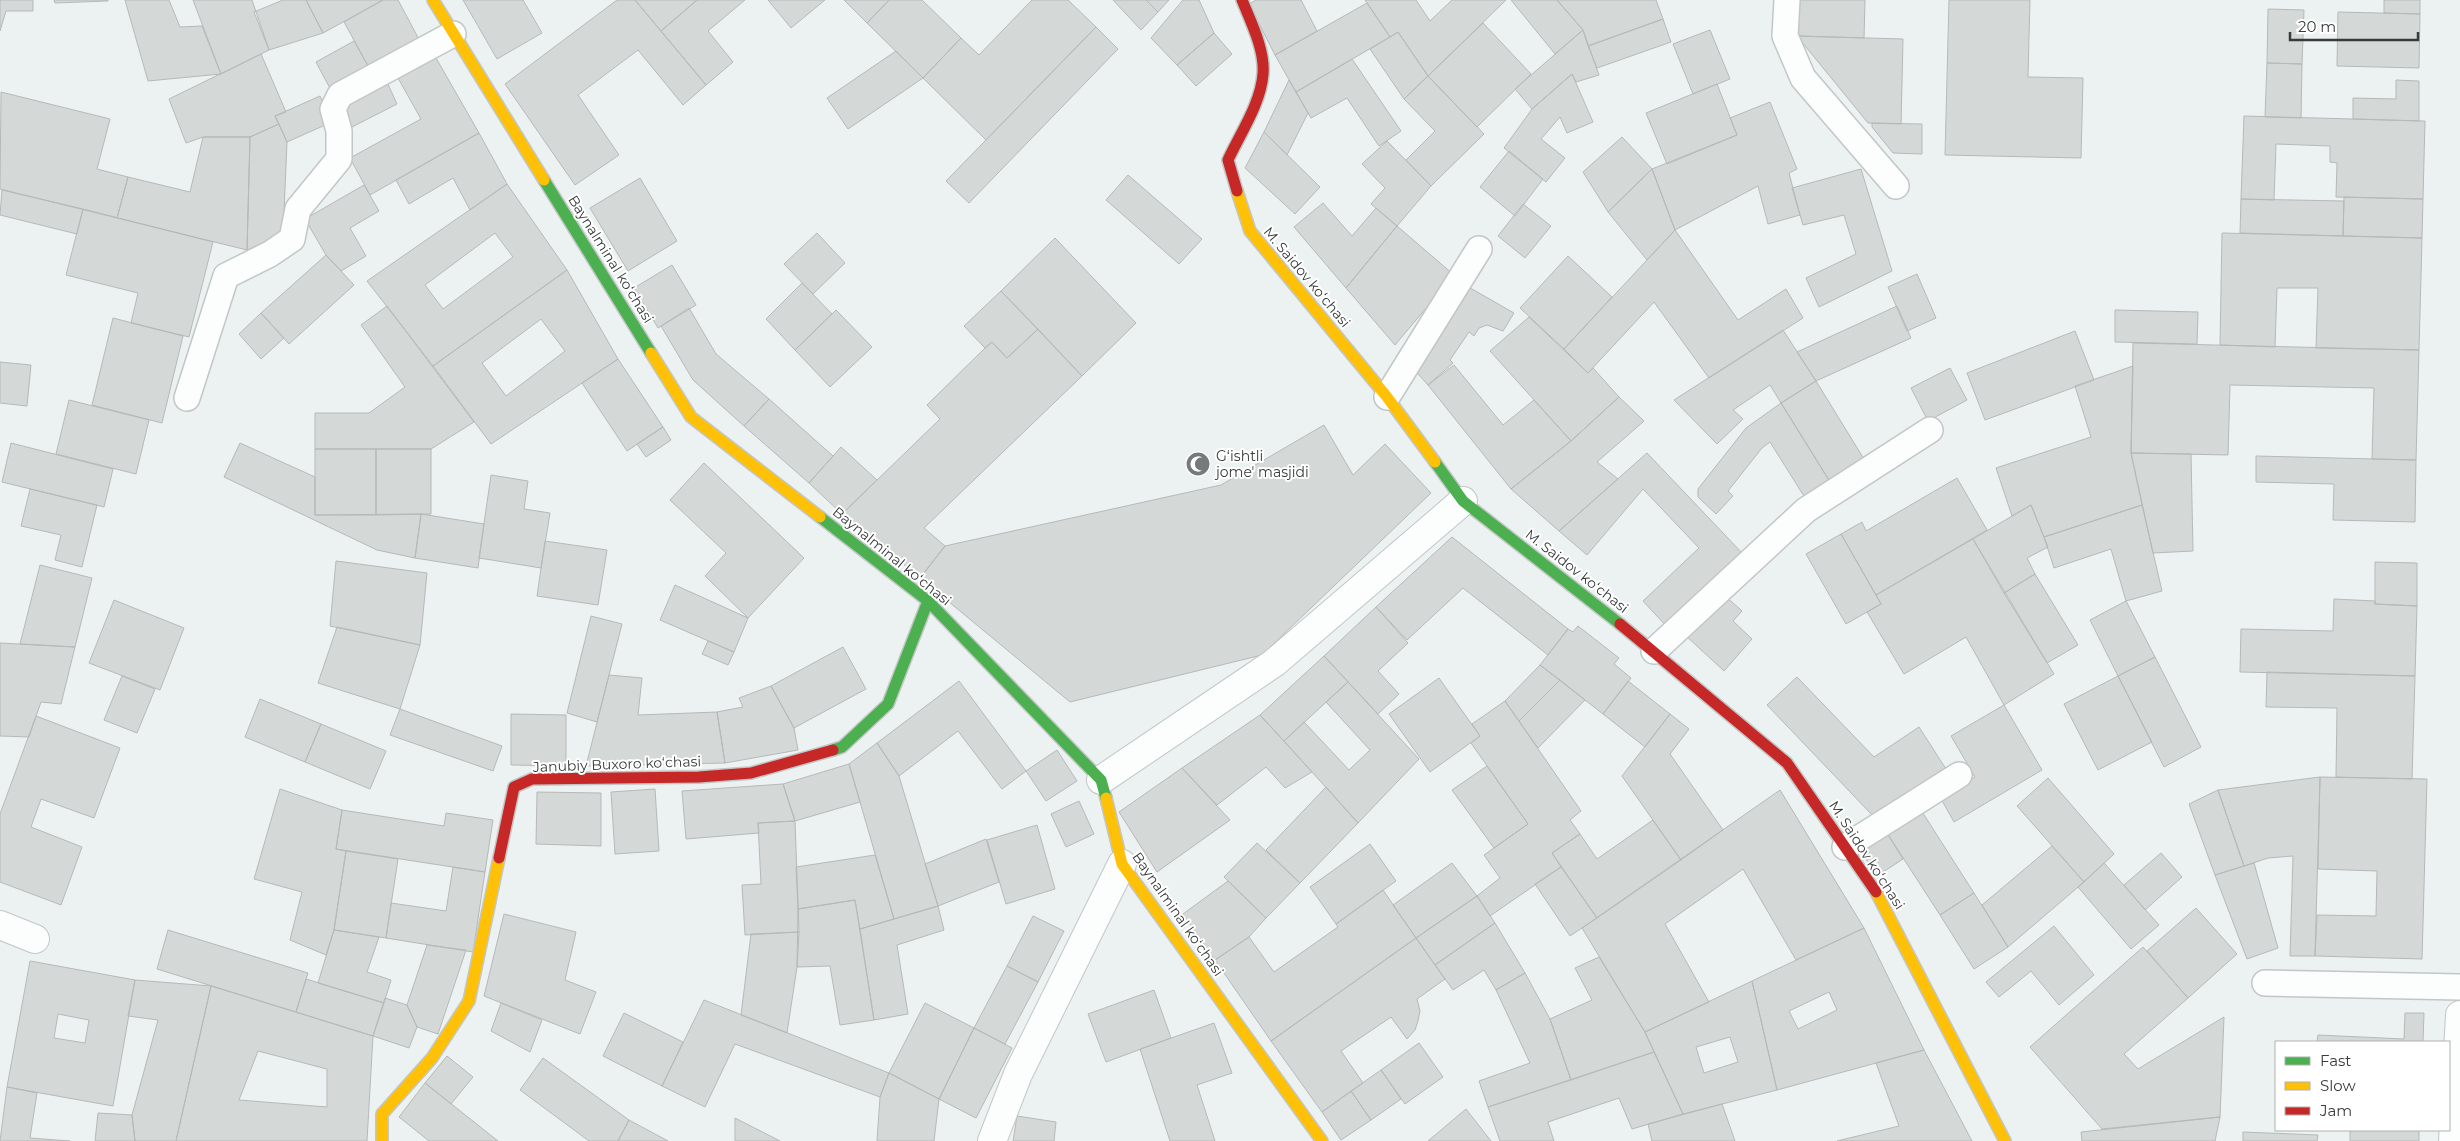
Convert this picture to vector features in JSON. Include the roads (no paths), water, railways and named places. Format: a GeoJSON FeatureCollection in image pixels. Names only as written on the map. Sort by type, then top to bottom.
{"type":"FeatureCollection","features":[{"type":"Feature","properties":{"kind":"street","name":"Baynalminal koʻchasi"},"geometry":{"type":"LineString","coordinates":[[433,0],[691,417],[928,601],[1102,780],[1122,864],[1322,1141]]}},
{"type":"Feature","properties":{"kind":"street","name":"M. Saidov koʻchasi"},"geometry":{"type":"LineString","coordinates":[[1242,0],[1254,30],[1263,74],[1251,109],[1228,160],[1250,231],[1387,397],[1463,501],[1654,651],[1787,763],[1881,899],[2005,1141]]}},
{"type":"Feature","properties":{"kind":"street"},"geometry":{"type":"LineString","coordinates":[[1102,780],[1274,663],[1463,501]]}},
{"type":"Feature","properties":{"kind":"street","name":"Janubiy Buxoro koʻchasi"},"geometry":{"type":"LineString","coordinates":[[382,1141],[382,1114],[432,1058],[469,1001],[514,788],[532,779],[699,777],[751,773],[842,747],[888,704],[928,601]]}},
{"type":"Feature","properties":{"kind":"street"},"geometry":{"type":"LineString","coordinates":[[992,1141],[1018,1074],[1122,864]]}},
{"type":"Feature","properties":{"kind":"street"},"geometry":{"type":"LineString","coordinates":[[0,925],[35,939]]}},
{"type":"Feature","properties":{"kind":"street"},"geometry":{"type":"LineString","coordinates":[[2453,1141],[2460,1015]]}},
{"type":"Feature","properties":{"kind":"lane"},"geometry":{"type":"LineString","coordinates":[[1787,0],[1785,36],[1803,78],[1896,186]]}},
{"type":"Feature","properties":{"kind":"lane"},"geometry":{"type":"LineString","coordinates":[[187,398],[226,276],[270,254],[292,240],[298,209],[339,160],[339,131],[333,109],[340,95],[453,34]]}},
{"type":"Feature","properties":{"kind":"lane"},"geometry":{"type":"LineString","coordinates":[[1387,397],[1479,249]]}},
{"type":"Feature","properties":{"kind":"lane"},"geometry":{"type":"LineString","coordinates":[[1654,651],[1806,510],[1930,430]]}},
{"type":"Feature","properties":{"kind":"lane"},"geometry":{"type":"LineString","coordinates":[[1845,847],[1959,776]]}},
{"type":"Feature","properties":{"kind":"lane"},"geometry":{"type":"LineString","coordinates":[[2265,983],[2460,987]]}},
{"type":"Feature","properties":{"kind":"place","name":"Gʻishtli jome' masjidi"},"geometry":{"type":"Point","coordinates":[1198,464]}}]}
